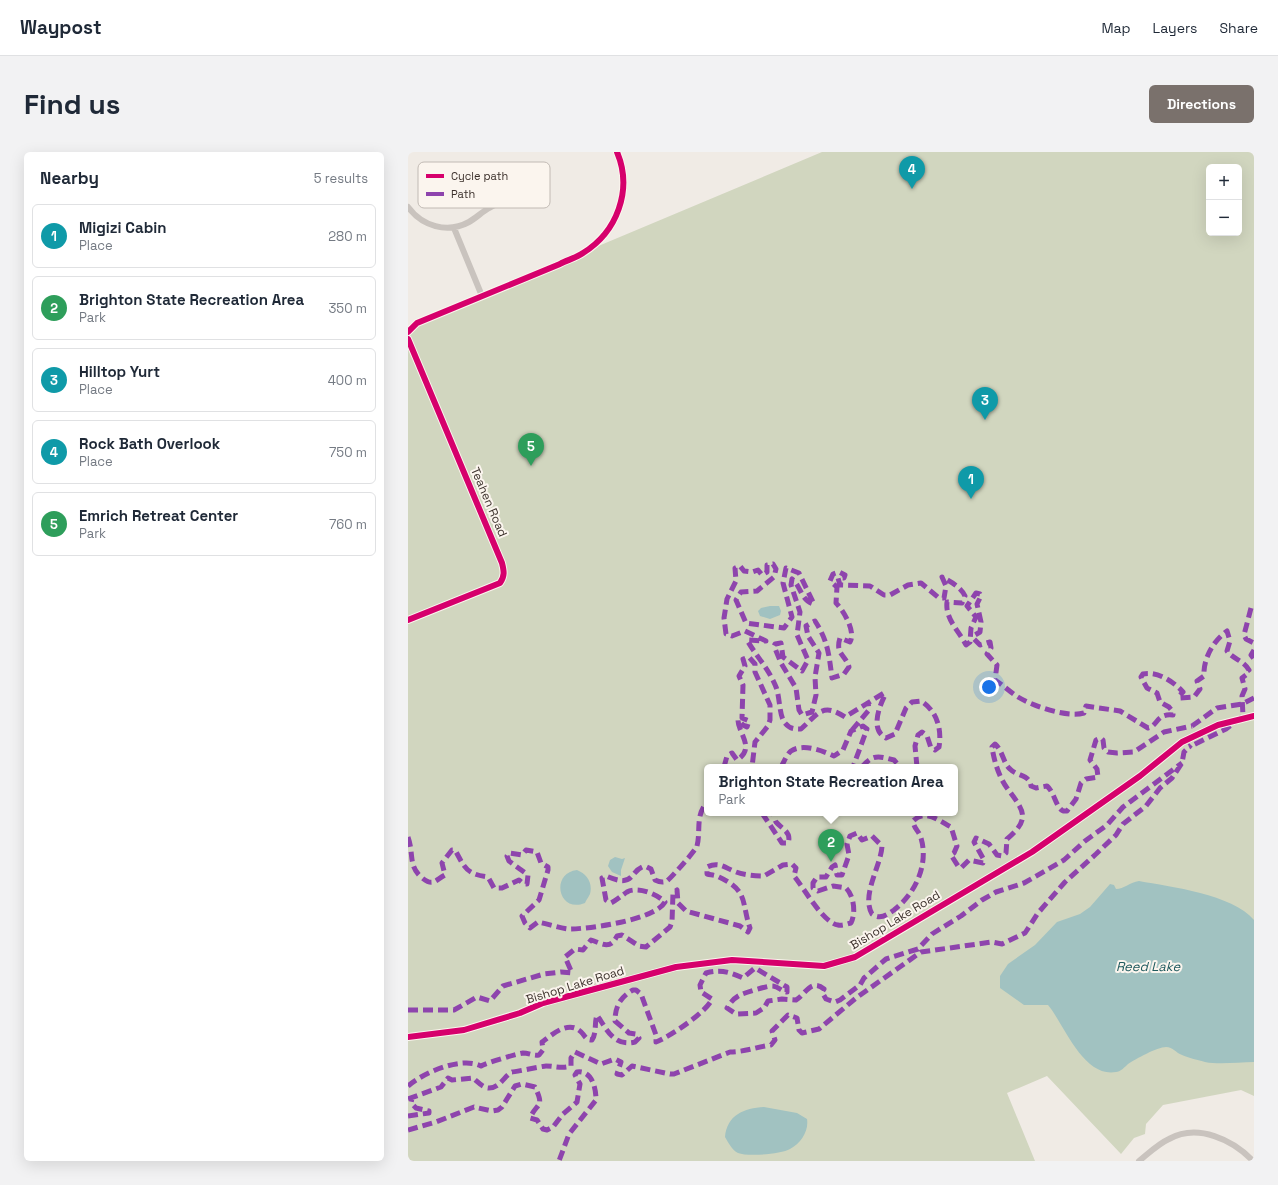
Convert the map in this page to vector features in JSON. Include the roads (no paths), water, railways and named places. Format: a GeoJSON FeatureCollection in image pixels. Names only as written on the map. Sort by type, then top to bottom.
{"type":"FeatureCollection","features":[{"type":"Feature","properties":{"kind":"street"},"geometry":{"type":"LineString","coordinates":[[408,332],[417,323],[582,254],[596,244],[610,228],[623,197],[623,178],[617,152]]}},
{"type":"Feature","properties":{"kind":"street"},"geometry":{"type":"LineString","coordinates":[[408,207],[426,224],[454,228],[467,223],[489,208]]}},
{"type":"Feature","properties":{"kind":"street"},"geometry":{"type":"LineString","coordinates":[[454,228],[482,296]]}},
{"type":"Feature","properties":{"kind":"street","name":"Teahen Road"},"geometry":{"type":"LineString","coordinates":[[408,339],[502,563],[504,572],[504,578],[500,583],[408,620]]}},
{"type":"Feature","properties":{"kind":"street","name":"Bishop Lake Road"},"geometry":{"type":"LineString","coordinates":[[408,1037],[464,1030],[520,1013],[543,1003],[676,966],[732,960],[824,966],[855,958],[1032,852],[1140,776],[1182,742],[1218,725],[1254,716]]}},
{"type":"Feature","properties":{"kind":"street"},"geometry":{"type":"LineString","coordinates":[[1139,1161],[1170,1138],[1187,1133],[1214,1136],[1232,1143],[1253,1161]]}},
{"type":"Feature","properties":{"kind":"water"},"geometry":{"type":"Polygon","coordinates":[[[779,606],[781,611],[780,615],[770,619],[760,616],[758,611],[761,608],[779,606]]]}},
{"type":"Feature","properties":{"kind":"water"},"geometry":{"type":"Polygon","coordinates":[[[615,857],[622,859],[625,858],[621,870],[621,876],[612,872],[608,866],[610,860],[615,857]]]}},
{"type":"Feature","properties":{"kind":"water"},"geometry":{"type":"Polygon","coordinates":[[[577,870],[586,876],[590,883],[591,890],[585,903],[576,905],[569,903],[563,898],[561,885],[563,878],[568,873],[577,870]]]}},
{"type":"Feature","properties":{"kind":"water","name":"Reed Lake"},"geometry":{"type":"Polygon","coordinates":[[[1139,881],[1184,889],[1216,898],[1244,911],[1254,920],[1254,1062],[1205,1062],[1184,1056],[1171,1048],[1166,1047],[1141,1056],[1119,1071],[1104,1072],[1094,1067],[1084,1058],[1048,1005],[1024,1005],[1000,988],[1000,976],[1008,964],[1035,945],[1057,922],[1080,914],[1090,907],[1110,884],[1114,885],[1116,889],[1139,881]]]}},
{"type":"Feature","properties":{"kind":"water"},"geometry":{"type":"Polygon","coordinates":[[[764,1107],[797,1113],[807,1119],[807,1128],[801,1140],[786,1151],[772,1154],[756,1155],[736,1152],[725,1137],[726,1129],[729,1123],[743,1111],[764,1107]]]}},
{"type":"Feature","properties":{"kind":"place","name":"Rock Bath Overlook"},"geometry":{"type":"Point","coordinates":[912,189]}},
{"type":"Feature","properties":{"kind":"place","name":"Hilltop Yurt"},"geometry":{"type":"Point","coordinates":[985,420]}},
{"type":"Feature","properties":{"kind":"place","name":"Emrich Retreat Center"},"geometry":{"type":"Point","coordinates":[531,466]}},
{"type":"Feature","properties":{"kind":"place","name":"Migizi Cabin"},"geometry":{"type":"Point","coordinates":[971,499]}},
{"type":"Feature","properties":{"kind":"place","name":"Brighton State Recreation Area"},"geometry":{"type":"Point","coordinates":[831,862]}}]}
